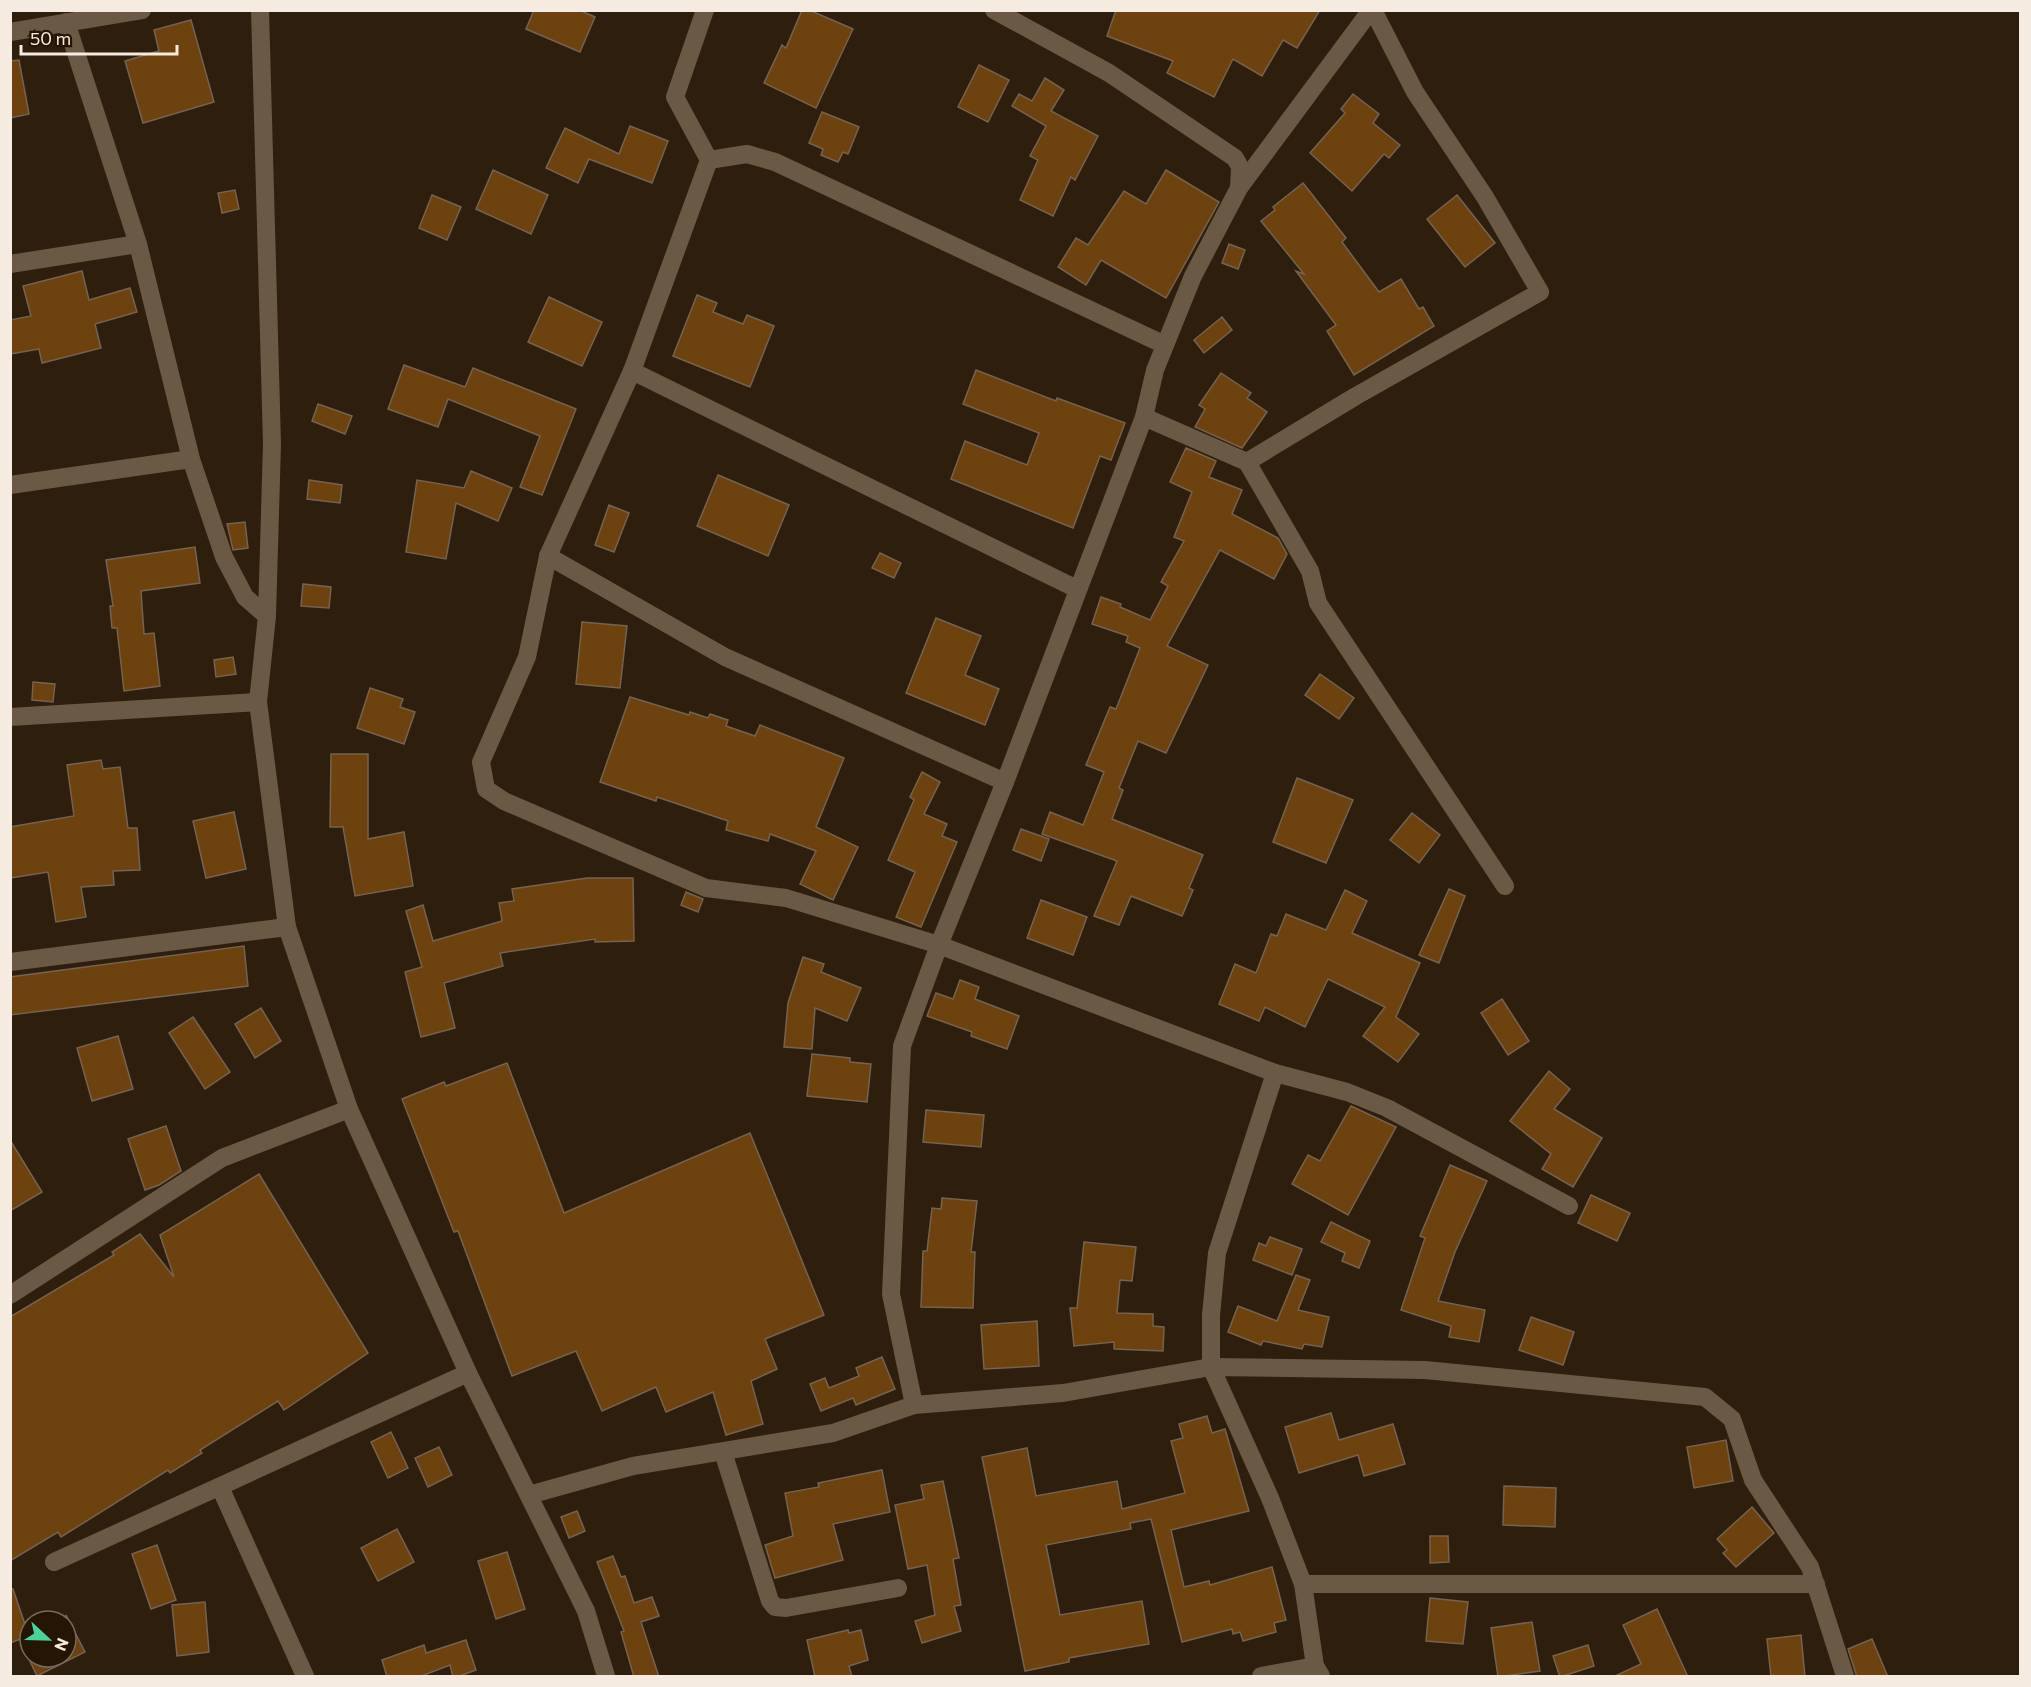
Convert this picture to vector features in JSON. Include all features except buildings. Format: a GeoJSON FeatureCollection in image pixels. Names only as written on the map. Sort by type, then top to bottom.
{"type":"FeatureCollection","features":[{"type":"Feature","properties":{"kind":"street"},"geometry":{"type":"LineString","coordinates":[[10,32],[142,10]]}},
{"type":"Feature","properties":{"kind":"street"},"geometry":{"type":"LineString","coordinates":[[260,10],[272,444],[267,616],[258,702],[287,927],[349,1109],[468,1373],[586,1611],[606,1677]]}},
{"type":"Feature","properties":{"kind":"street"},"geometry":{"type":"LineString","coordinates":[[705,10],[675,97],[710,160],[632,371],[548,556],[527,657],[482,762],[486,789],[504,801],[706,888],[786,898],[939,945],[1275,1072],[1347,1092],[1387,1108],[1569,1206]]}},
{"type":"Feature","properties":{"kind":"street"},"geometry":{"type":"LineString","coordinates":[[994,10],[1108,73],[1235,158],[1240,166],[1239,188]]}},
{"type":"Feature","properties":{"kind":"street"},"geometry":{"type":"LineString","coordinates":[[914,1406],[891,1294],[902,1046],[1144,417],[1155,370],[1193,276],[1239,188],[1372,10],[1414,92],[1485,197],[1540,292],[1356,396],[1247,462]]}},
{"type":"Feature","properties":{"kind":"street"},"geometry":{"type":"LineString","coordinates":[[66,22],[138,244],[191,459],[224,557],[245,597],[267,616]]}},
{"type":"Feature","properties":{"kind":"street"},"geometry":{"type":"LineString","coordinates":[[710,160],[747,154],[775,162],[1165,345]]}},
{"type":"Feature","properties":{"kind":"street"},"geometry":{"type":"LineString","coordinates":[[10,264],[138,244]]}},
{"type":"Feature","properties":{"kind":"street"},"geometry":{"type":"LineString","coordinates":[[632,371],[1077,589]]}},
{"type":"Feature","properties":{"kind":"street"},"geometry":{"type":"LineString","coordinates":[[1144,417],[1247,462],[1310,571],[1318,603],[1505,886]]}},
{"type":"Feature","properties":{"kind":"street"},"geometry":{"type":"LineString","coordinates":[[10,486],[191,459]]}},
{"type":"Feature","properties":{"kind":"street"},"geometry":{"type":"LineString","coordinates":[[548,556],[725,657],[1005,782]]}},
{"type":"Feature","properties":{"kind":"street"},"geometry":{"type":"LineString","coordinates":[[10,717],[258,702]]}},
{"type":"Feature","properties":{"kind":"street"},"geometry":{"type":"LineString","coordinates":[[10,962],[287,927]]}},
{"type":"Feature","properties":{"kind":"street"},"geometry":{"type":"LineString","coordinates":[[1261,1677],[1318,1671],[1303,1584],[1270,1498],[1211,1367],[1211,1315],[1217,1253],[1275,1072]]}},
{"type":"Feature","properties":{"kind":"street"},"geometry":{"type":"LineString","coordinates":[[10,1295],[222,1158],[349,1109]]}},
{"type":"Feature","properties":{"kind":"street"},"geometry":{"type":"LineString","coordinates":[[530,1495],[633,1466],[833,1433],[914,1406],[1063,1393],[1211,1367],[1425,1371],[1705,1397],[1732,1419],[1753,1480],[1810,1567],[1845,1677]]}},
{"type":"Feature","properties":{"kind":"street"},"geometry":{"type":"LineString","coordinates":[[54,1562],[468,1373]]}},
{"type":"Feature","properties":{"kind":"street"},"geometry":{"type":"LineString","coordinates":[[723,1452],[770,1601],[775,1607],[786,1608],[898,1588]]}},
{"type":"Feature","properties":{"kind":"street"},"geometry":{"type":"LineString","coordinates":[[220,1487],[305,1677]]}},
{"type":"Feature","properties":{"kind":"street"},"geometry":{"type":"LineString","coordinates":[[1303,1584],[1816,1584]]}}]}
